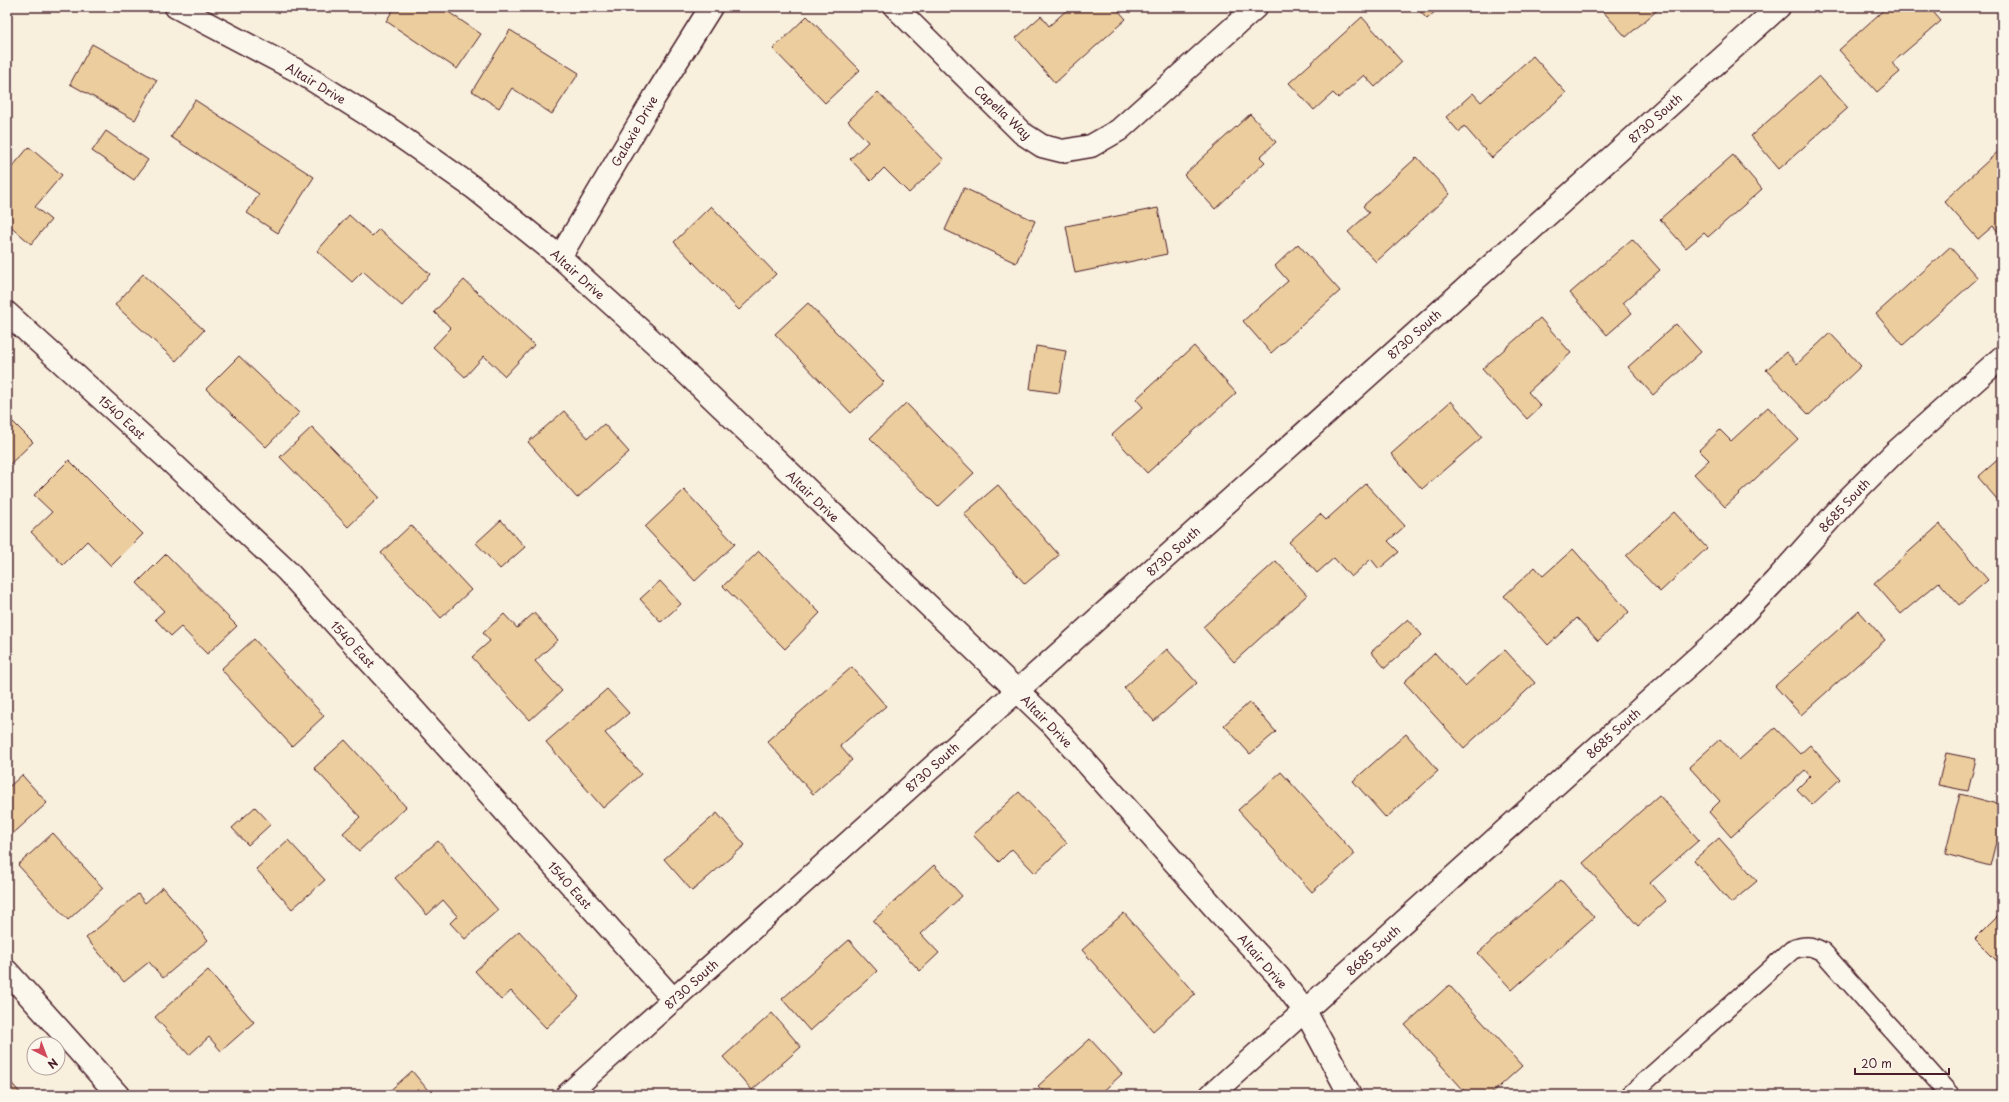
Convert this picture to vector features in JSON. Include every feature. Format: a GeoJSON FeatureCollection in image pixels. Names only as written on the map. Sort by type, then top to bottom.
{"type":"FeatureCollection","features":[{"type":"Feature","properties":{"kind":"street","name":"Altair Drive"},"geometry":{"type":"LineString","coordinates":[[176,7],[298,70],[387,128],[474,188],[560,258],[659,347],[980,657],[1018,690],[1053,725],[1208,900],[1278,976],[1305,1011],[1350,1095]]}},
{"type":"Feature","properties":{"kind":"street","name":"Galaxie Drive"},"geometry":{"type":"LineString","coordinates":[[560,258],[654,98],[712,7]]}},
{"type":"Feature","properties":{"kind":"street","name":"Capella Way"},"geometry":{"type":"LineString","coordinates":[[895,7],[1022,133],[1042,146],[1062,151],[1091,146],[1119,130],[1256,7]]}},
{"type":"Feature","properties":{"kind":"street","name":"8730 South"},"geometry":{"type":"LineString","coordinates":[[567,1095],[1779,7]]}},
{"type":"Feature","properties":{"kind":"street","name":"1540 East"},"geometry":{"type":"LineString","coordinates":[[7,313],[169,460],[287,571],[396,690],[674,1000]]}},
{"type":"Feature","properties":{"kind":"street","name":"8685 South"},"geometry":{"type":"LineString","coordinates":[[1211,1095],[1730,628],[1775,582],[1849,498],[1893,454],[2002,357]]}},
{"type":"Feature","properties":{"kind":"street"},"geometry":{"type":"LineString","coordinates":[[7,971],[118,1095]]}},
{"type":"Feature","properties":{"kind":"lane"},"geometry":{"type":"LineString","coordinates":[[1630,1095],[1792,950],[1802,946],[1813,946],[1823,952],[1950,1095]]}},
{"type":"Feature","properties":{"kind":"building"},"geometry":{"type":"Polygon","coordinates":[[[395,7],[441,7],[481,34],[457,69],[386,21],[395,7]]]}},
{"type":"Feature","properties":{"kind":"building"},"geometry":{"type":"Polygon","coordinates":[[[1070,7],[1115,7],[1126,19],[1055,83],[1016,38],[1041,16],[1049,26],[1070,7]]]}},
{"type":"Feature","properties":{"kind":"building"},"geometry":{"type":"Polygon","coordinates":[[[1416,7],[1440,7],[1427,19],[1416,7]]]}},
{"type":"Feature","properties":{"kind":"building"},"geometry":{"type":"Polygon","coordinates":[[[1599,7],[1661,7],[1626,37],[1599,7]]]}},
{"type":"Feature","properties":{"kind":"building"},"geometry":{"type":"Polygon","coordinates":[[[1887,7],[1929,7],[1941,21],[1892,63],[1900,72],[1877,92],[1839,50],[1887,7]]]}},
{"type":"Feature","properties":{"kind":"building"},"geometry":{"type":"Polygon","coordinates":[[[807,16],[860,70],[825,103],[773,49],[807,16]]]}},
{"type":"Feature","properties":{"kind":"building"},"geometry":{"type":"Polygon","coordinates":[[[1362,17],[1402,62],[1375,87],[1364,75],[1338,98],[1333,93],[1314,110],[1289,83],[1362,17]]]}},
{"type":"Feature","properties":{"kind":"building"},"geometry":{"type":"Polygon","coordinates":[[[510,30],[579,73],[552,114],[512,88],[499,108],[472,91],[510,30]]]}},
{"type":"Feature","properties":{"kind":"building"},"geometry":{"type":"Polygon","coordinates":[[[92,44],[157,80],[135,120],[70,84],[92,44]]]}},
{"type":"Feature","properties":{"kind":"building"},"geometry":{"type":"Polygon","coordinates":[[[1533,56],[1566,93],[1492,158],[1464,126],[1459,132],[1446,117],[1473,93],[1481,102],[1533,56]]]}},
{"type":"Feature","properties":{"kind":"building"},"geometry":{"type":"Polygon","coordinates":[[[1819,76],[1848,108],[1779,169],[1751,136],[1819,76]]]}},
{"type":"Feature","properties":{"kind":"building"},"geometry":{"type":"Polygon","coordinates":[[[878,92],[944,160],[909,193],[884,168],[871,181],[850,159],[868,142],[848,121],[878,92]]]}},
{"type":"Feature","properties":{"kind":"building"},"geometry":{"type":"Polygon","coordinates":[[[195,100],[314,177],[278,233],[247,213],[259,194],[171,137],[195,100]]]}},
{"type":"Feature","properties":{"kind":"building"},"geometry":{"type":"Polygon","coordinates":[[[1250,114],[1276,142],[1260,157],[1265,162],[1215,209],[1184,175],[1250,114]]]}},
{"type":"Feature","properties":{"kind":"building"},"geometry":{"type":"Polygon","coordinates":[[[106,131],[148,160],[134,180],[92,151],[106,131]]]}},
{"type":"Feature","properties":{"kind":"building"},"geometry":{"type":"Polygon","coordinates":[[[29,147],[62,175],[35,207],[51,220],[31,244],[7,223],[7,173],[29,147]]]}},
{"type":"Feature","properties":{"kind":"building"},"geometry":{"type":"Polygon","coordinates":[[[2002,148],[2002,236],[1993,226],[1978,239],[1944,201],[2002,148]]]}},
{"type":"Feature","properties":{"kind":"building"},"geometry":{"type":"Polygon","coordinates":[[[1733,155],[1762,189],[1708,237],[1704,233],[1686,248],[1660,219],[1733,155]]]}},
{"type":"Feature","properties":{"kind":"building"},"geometry":{"type":"Polygon","coordinates":[[[1417,157],[1450,194],[1376,262],[1348,232],[1369,213],[1363,206],[1417,157]]]}},
{"type":"Feature","properties":{"kind":"building"},"geometry":{"type":"Polygon","coordinates":[[[964,188],[1035,221],[1016,263],[945,230],[964,188]]]}},
{"type":"Feature","properties":{"kind":"building"},"geometry":{"type":"Polygon","coordinates":[[[711,206],[776,274],[739,310],[674,242],[711,206]]]}},
{"type":"Feature","properties":{"kind":"building"},"geometry":{"type":"Polygon","coordinates":[[[1158,208],[1167,254],[1075,273],[1066,226],[1158,208]]]}},
{"type":"Feature","properties":{"kind":"building"},"geometry":{"type":"Polygon","coordinates":[[[349,215],[372,236],[379,229],[430,274],[402,306],[363,271],[352,282],[317,251],[349,215]]]}},
{"type":"Feature","properties":{"kind":"building"},"geometry":{"type":"Polygon","coordinates":[[[1632,239],[1660,270],[1623,303],[1632,313],[1607,335],[1570,293],[1632,239]]]}},
{"type":"Feature","properties":{"kind":"building"},"geometry":{"type":"Polygon","coordinates":[[[1298,244],[1340,291],[1271,353],[1243,321],[1288,281],[1275,266],[1298,244]]]}},
{"type":"Feature","properties":{"kind":"building"},"geometry":{"type":"Polygon","coordinates":[[[1950,247],[1978,278],[1903,345],[1876,314],[1950,247]]]}},
{"type":"Feature","properties":{"kind":"building"},"geometry":{"type":"Polygon","coordinates":[[[143,274],[204,330],[176,361],[115,305],[143,274]]]}},
{"type":"Feature","properties":{"kind":"building"},"geometry":{"type":"Polygon","coordinates":[[[464,280],[534,345],[505,376],[484,356],[465,377],[433,347],[451,328],[434,312],[464,280]]]}},
{"type":"Feature","properties":{"kind":"building"},"geometry":{"type":"Polygon","coordinates":[[[808,303],[884,382],[851,413],[775,334],[808,303]]]}},
{"type":"Feature","properties":{"kind":"building"},"geometry":{"type":"Polygon","coordinates":[[[1540,318],[1571,353],[1528,392],[1541,406],[1527,419],[1482,369],[1540,318]]]}},
{"type":"Feature","properties":{"kind":"building"},"geometry":{"type":"Polygon","coordinates":[[[1676,324],[1701,352],[1653,395],[1628,367],[1676,324]]]}},
{"type":"Feature","properties":{"kind":"building"},"geometry":{"type":"Polygon","coordinates":[[[1830,333],[1861,366],[1809,415],[1766,370],[1786,352],[1797,364],[1830,333]]]}},
{"type":"Feature","properties":{"kind":"building"},"geometry":{"type":"Polygon","coordinates":[[[1036,346],[1066,351],[1059,393],[1030,389],[1036,346]]]}},
{"type":"Feature","properties":{"kind":"building"},"geometry":{"type":"Polygon","coordinates":[[[1194,346],[1236,393],[1147,473],[1112,435],[1143,407],[1136,399],[1194,346]]]}},
{"type":"Feature","properties":{"kind":"building"},"geometry":{"type":"Polygon","coordinates":[[[239,356],[299,413],[266,447],[206,389],[239,356]]]}},
{"type":"Feature","properties":{"kind":"building"},"geometry":{"type":"Polygon","coordinates":[[[1451,401],[1482,437],[1422,489],[1391,454],[1451,401]]]}},
{"type":"Feature","properties":{"kind":"building"},"geometry":{"type":"Polygon","coordinates":[[[906,403],[974,473],[938,507],[870,438],[906,403]]]}},
{"type":"Feature","properties":{"kind":"building"},"geometry":{"type":"Polygon","coordinates":[[[1768,407],[1798,439],[1725,507],[1694,474],[1709,460],[1699,450],[1720,430],[1731,441],[1768,407]]]}},
{"type":"Feature","properties":{"kind":"building"},"geometry":{"type":"Polygon","coordinates":[[[564,411],[588,438],[604,424],[629,452],[577,498],[528,442],[564,411]]]}},
{"type":"Feature","properties":{"kind":"building"},"geometry":{"type":"Polygon","coordinates":[[[7,416],[33,442],[7,467],[7,416]]]}},
{"type":"Feature","properties":{"kind":"building"},"geometry":{"type":"Polygon","coordinates":[[[312,427],[379,497],[348,527],[280,457],[312,427]]]}},
{"type":"Feature","properties":{"kind":"building"},"geometry":{"type":"Polygon","coordinates":[[[2002,456],[2002,505],[1978,477],[2002,456]]]}},
{"type":"Feature","properties":{"kind":"building"},"geometry":{"type":"Polygon","coordinates":[[[69,460],[143,534],[111,566],[87,541],[63,565],[31,532],[52,512],[34,495],[69,460]]]}},
{"type":"Feature","properties":{"kind":"building"},"geometry":{"type":"Polygon","coordinates":[[[1366,484],[1405,526],[1388,541],[1399,552],[1379,569],[1371,559],[1351,577],[1334,558],[1317,573],[1289,542],[1320,514],[1326,520],[1366,484]]]}},
{"type":"Feature","properties":{"kind":"building"},"geometry":{"type":"Polygon","coordinates":[[[998,485],[1059,555],[1025,584],[964,514],[998,485]]]}},
{"type":"Feature","properties":{"kind":"building"},"geometry":{"type":"Polygon","coordinates":[[[684,490],[735,544],[695,581],[645,527],[684,490]]]}},
{"type":"Feature","properties":{"kind":"building"},"geometry":{"type":"Polygon","coordinates":[[[1674,512],[1707,548],[1660,592],[1626,556],[1674,512]]]}},
{"type":"Feature","properties":{"kind":"building"},"geometry":{"type":"Polygon","coordinates":[[[501,520],[525,547],[500,569],[476,543],[501,520]]]}},
{"type":"Feature","properties":{"kind":"building"},"geometry":{"type":"Polygon","coordinates":[[[1940,524],[1988,580],[1959,605],[1939,582],[1901,614],[1874,583],[1940,524]]]}},
{"type":"Feature","properties":{"kind":"building"},"geometry":{"type":"Polygon","coordinates":[[[411,525],[471,590],[441,618],[381,553],[411,525]]]}},
{"type":"Feature","properties":{"kind":"building"},"geometry":{"type":"Polygon","coordinates":[[[1573,549],[1629,612],[1598,641],[1577,618],[1548,645],[1504,596],[1535,567],[1543,576],[1573,549]]]}},
{"type":"Feature","properties":{"kind":"building"},"geometry":{"type":"Polygon","coordinates":[[[759,551],[820,613],[785,649],[723,586],[759,551]]]}},
{"type":"Feature","properties":{"kind":"building"},"geometry":{"type":"Polygon","coordinates":[[[166,554],[237,626],[207,654],[181,627],[171,636],[155,619],[164,611],[137,583],[166,554]]]}},
{"type":"Feature","properties":{"kind":"building"},"geometry":{"type":"Polygon","coordinates":[[[1276,561],[1307,595],[1234,662],[1203,627],[1276,561]]]}},
{"type":"Feature","properties":{"kind":"building"},"geometry":{"type":"Polygon","coordinates":[[[660,581],[681,604],[661,622],[640,599],[660,581]]]}},
{"type":"Feature","properties":{"kind":"building"},"geometry":{"type":"Polygon","coordinates":[[[1859,611],[1885,640],[1801,715],[1775,686],[1859,611]]]}},
{"type":"Feature","properties":{"kind":"building"},"geometry":{"type":"Polygon","coordinates":[[[534,613],[558,640],[535,661],[562,691],[530,720],[472,657],[490,641],[483,633],[504,614],[517,628],[534,613]]]}},
{"type":"Feature","properties":{"kind":"building"},"geometry":{"type":"Polygon","coordinates":[[[1408,619],[1422,635],[1385,668],[1371,652],[1408,619]]]}},
{"type":"Feature","properties":{"kind":"building"},"geometry":{"type":"Polygon","coordinates":[[[254,639],[324,716],[292,746],[221,669],[254,639]]]}},
{"type":"Feature","properties":{"kind":"building"},"geometry":{"type":"Polygon","coordinates":[[[1167,649],[1197,683],[1154,721],[1124,688],[1167,649]]]}},
{"type":"Feature","properties":{"kind":"building"},"geometry":{"type":"Polygon","coordinates":[[[1505,650],[1535,683],[1464,748],[1404,682],[1435,653],[1465,686],[1505,650]]]}},
{"type":"Feature","properties":{"kind":"building"},"geometry":{"type":"Polygon","coordinates":[[[852,667],[886,706],[840,746],[852,760],[813,794],[767,741],[852,667]]]}},
{"type":"Feature","properties":{"kind":"building"},"geometry":{"type":"Polygon","coordinates":[[[607,689],[629,713],[605,733],[641,774],[603,808],[546,742],[607,689]]]}},
{"type":"Feature","properties":{"kind":"building"},"geometry":{"type":"Polygon","coordinates":[[[1250,702],[1276,732],[1250,754],[1224,725],[1250,702]]]}},
{"type":"Feature","properties":{"kind":"building"},"geometry":{"type":"Polygon","coordinates":[[[1775,728],[1800,754],[1810,745],[1840,779],[1812,805],[1797,789],[1810,776],[1805,770],[1731,837],[1709,812],[1720,801],[1689,767],[1720,739],[1739,760],[1775,728]]]}},
{"type":"Feature","properties":{"kind":"building"},"geometry":{"type":"Polygon","coordinates":[[[1406,734],[1438,771],[1386,818],[1353,781],[1406,734]]]}},
{"type":"Feature","properties":{"kind":"building"},"geometry":{"type":"Polygon","coordinates":[[[345,740],[406,807],[359,851],[343,833],[360,817],[314,768],[345,740]]]}},
{"type":"Feature","properties":{"kind":"building"},"geometry":{"type":"Polygon","coordinates":[[[1946,753],[1976,759],[1968,791],[1938,785],[1946,753]]]}},
{"type":"Feature","properties":{"kind":"building"},"geometry":{"type":"Polygon","coordinates":[[[1281,772],[1355,854],[1312,892],[1238,810],[1281,772]]]}},
{"type":"Feature","properties":{"kind":"building"},"geometry":{"type":"Polygon","coordinates":[[[22,775],[47,803],[7,839],[7,782],[10,786],[22,775]]]}},
{"type":"Feature","properties":{"kind":"building"},"geometry":{"type":"Polygon","coordinates":[[[1019,792],[1067,843],[1035,873],[1012,849],[999,862],[973,835],[1019,792]]]}},
{"type":"Feature","properties":{"kind":"building"},"geometry":{"type":"Polygon","coordinates":[[[1960,794],[2002,805],[2002,844],[1996,842],[1990,866],[1945,854],[1960,794]]]}},
{"type":"Feature","properties":{"kind":"building"},"geometry":{"type":"Polygon","coordinates":[[[1659,795],[1699,840],[1650,883],[1666,901],[1638,926],[1583,863],[1659,795]]]}},
{"type":"Feature","properties":{"kind":"building"},"geometry":{"type":"Polygon","coordinates":[[[255,807],[271,824],[248,845],[232,828],[255,807]]]}},
{"type":"Feature","properties":{"kind":"building"},"geometry":{"type":"Polygon","coordinates":[[[717,813],[745,845],[692,891],[664,859],[717,813]]]}},
{"type":"Feature","properties":{"kind":"building"},"geometry":{"type":"Polygon","coordinates":[[[53,833],[103,888],[68,920],[18,865],[53,833]]]}},
{"type":"Feature","properties":{"kind":"building"},"geometry":{"type":"Polygon","coordinates":[[[1719,838],[1757,881],[1731,903],[1694,860],[1719,838]]]}},
{"type":"Feature","properties":{"kind":"building"},"geometry":{"type":"Polygon","coordinates":[[[288,840],[325,880],[292,909],[256,869],[288,840]]]}},
{"type":"Feature","properties":{"kind":"building"},"geometry":{"type":"Polygon","coordinates":[[[438,841],[498,910],[465,939],[450,923],[457,916],[443,900],[427,915],[395,878],[438,841]]]}},
{"type":"Feature","properties":{"kind":"building"},"geometry":{"type":"Polygon","coordinates":[[[934,865],[962,896],[921,934],[939,953],[920,971],[873,921],[934,865]]]}},
{"type":"Feature","properties":{"kind":"building"},"geometry":{"type":"Polygon","coordinates":[[[1561,880],[1594,917],[1512,990],[1478,953],[1561,880]]]}},
{"type":"Feature","properties":{"kind":"building"},"geometry":{"type":"Polygon","coordinates":[[[163,887],[208,940],[163,978],[149,962],[124,982],[86,938],[138,894],[145,903],[163,887]]]}},
{"type":"Feature","properties":{"kind":"building"},"geometry":{"type":"Polygon","coordinates":[[[2002,912],[2002,966],[1975,939],[2002,912]]]}},
{"type":"Feature","properties":{"kind":"building"},"geometry":{"type":"Polygon","coordinates":[[[1124,913],[1195,994],[1153,1031],[1082,950],[1124,913]]]}},
{"type":"Feature","properties":{"kind":"building"},"geometry":{"type":"Polygon","coordinates":[[[519,931],[579,997],[546,1028],[511,991],[501,1000],[475,971],[519,931]]]}},
{"type":"Feature","properties":{"kind":"building"},"geometry":{"type":"Polygon","coordinates":[[[849,940],[877,971],[810,1031],[782,999],[849,940]]]}},
{"type":"Feature","properties":{"kind":"building"},"geometry":{"type":"Polygon","coordinates":[[[208,970],[254,1022],[221,1051],[209,1037],[189,1055],[155,1017],[208,970]]]}},
{"type":"Feature","properties":{"kind":"building"},"geometry":{"type":"Polygon","coordinates":[[[1449,985],[1522,1066],[1490,1095],[1468,1095],[1405,1025],[1449,985]]]}},
{"type":"Feature","properties":{"kind":"building"},"geometry":{"type":"Polygon","coordinates":[[[772,1013],[801,1047],[752,1090],[723,1057],[772,1013]]]}},
{"type":"Feature","properties":{"kind":"building"},"geometry":{"type":"Polygon","coordinates":[[[1090,1039],[1122,1074],[1099,1095],[1047,1095],[1038,1086],[1090,1039]]]}},
{"type":"Feature","properties":{"kind":"building"},"geometry":{"type":"Polygon","coordinates":[[[412,1071],[432,1095],[385,1095],[412,1071]]]}},
{"type":"Feature","properties":{"kind":"building"},"geometry":{"type":"Polygon","coordinates":[[[7,1078],[22,1095],[7,1095],[7,1078]]]}},
{"type":"Feature","properties":{"kind":"building"},"geometry":{"type":"Polygon","coordinates":[[[270,1089],[275,1095],[262,1095],[270,1089]]]}}]}
